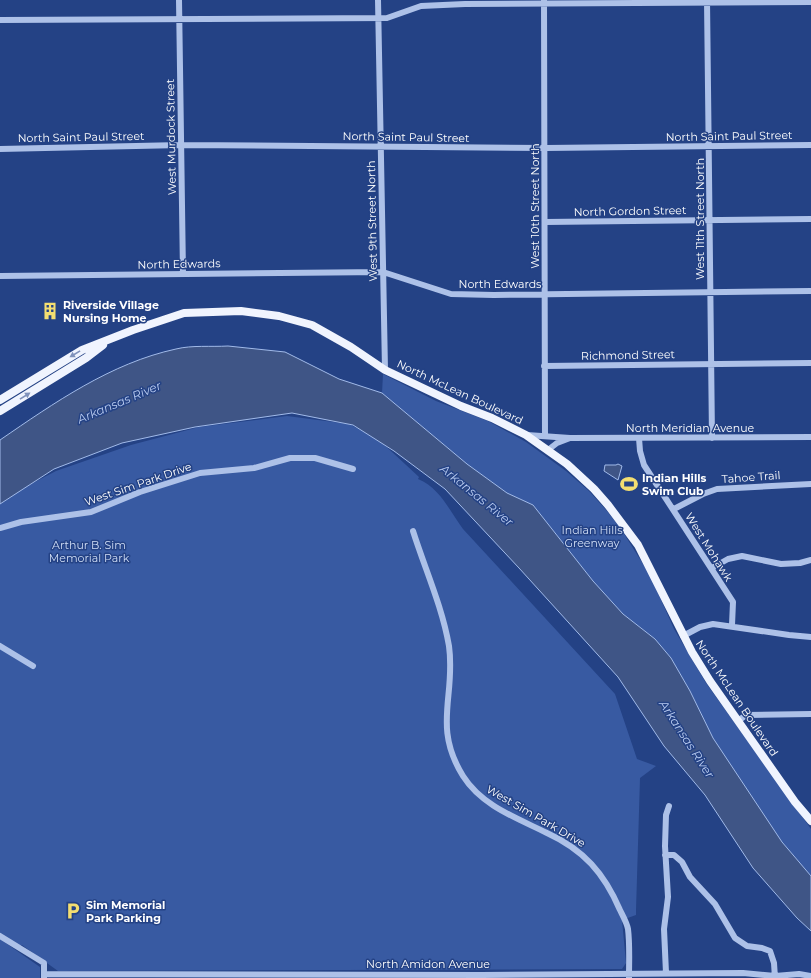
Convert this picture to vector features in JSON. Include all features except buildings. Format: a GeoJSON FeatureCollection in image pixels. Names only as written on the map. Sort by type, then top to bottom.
{"type":"FeatureCollection","features":[{"type":"Feature","properties":{"kind":"main road","name":"North McLean Boulevard"},"geometry":{"type":"LineString","coordinates":[[0,400],[82,350],[133,330],[184,313],[241,311],[278,316],[312,325],[351,347],[385,370],[460,406],[492,418],[526,435],[567,464],[594,489],[624,525],[638,545],[657,579],[683,636],[738,721],[795,802],[811,821]]}},
{"type":"Feature","properties":{"kind":"main road","name":"North McLean Boulevard"},"geometry":{"type":"LineString","coordinates":[[0,411],[86,358],[110,339]]}},
{"type":"Feature","properties":{"kind":"street","name":"West Murdock Street"},"geometry":{"type":"LineString","coordinates":[[179,0],[183,274]]}},
{"type":"Feature","properties":{"kind":"street","name":"West 9th Street North"},"geometry":{"type":"LineString","coordinates":[[378,0],[385,370]]}},
{"type":"Feature","properties":{"kind":"street","name":"West 11th Street North"},"geometry":{"type":"LineString","coordinates":[[707,1],[710,146],[712,438]]}},
{"type":"Feature","properties":{"kind":"street"},"geometry":{"type":"LineString","coordinates":[[0,20],[387,18],[402,14],[421,6],[493,2],[811,2]]}},
{"type":"Feature","properties":{"kind":"street","name":"West 10th Street North"},"geometry":{"type":"LineString","coordinates":[[544,2],[546,148],[544,366],[545,436]]}},
{"type":"Feature","properties":{"kind":"street","name":"North Saint Paul Street"},"geometry":{"type":"LineString","coordinates":[[0,148],[181,145],[546,148],[811,145]]}},
{"type":"Feature","properties":{"kind":"street","name":"North Gordon Street"},"geometry":{"type":"LineString","coordinates":[[545,222],[811,219]]}},
{"type":"Feature","properties":{"kind":"street","name":"North Edwards"},"geometry":{"type":"LineString","coordinates":[[0,276],[383,272],[451,294],[811,291]]}},
{"type":"Feature","properties":{"kind":"street","name":"Richmond Street"},"geometry":{"type":"LineString","coordinates":[[544,366],[811,363]]}},
{"type":"Feature","properties":{"kind":"street","name":"North Meridian Avenue"},"geometry":{"type":"LineString","coordinates":[[526,435],[570,438],[811,437]]}},
{"type":"Feature","properties":{"kind":"street","name":"North Meridian Avenue"},"geometry":{"type":"LineString","coordinates":[[548,450],[557,443],[570,438]]}},
{"type":"Feature","properties":{"kind":"street","name":"West Mohawk"},"geometry":{"type":"LineString","coordinates":[[639,438],[640,451],[644,465],[733,602],[732,625]]}},
{"type":"Feature","properties":{"kind":"street","name":"West Sim Park Drive"},"geometry":{"type":"LineString","coordinates":[[0,528],[21,522],[91,512],[140,492],[200,473],[254,468],[290,458],[315,458],[353,469]]}},
{"type":"Feature","properties":{"kind":"street","name":"Tahoe Trail"},"geometry":{"type":"LineString","coordinates":[[674,510],[704,494],[717,490],[811,484]]}},
{"type":"Feature","properties":{"kind":"street","name":"West Sim Park Drive"},"geometry":{"type":"LineString","coordinates":[[413,531],[440,609],[449,646],[450,673],[446,726],[451,751],[456,763],[469,785],[491,804],[582,853],[601,874],[615,897],[628,928],[629,976]]}},
{"type":"Feature","properties":{"kind":"street"},"geometry":{"type":"LineString","coordinates":[[712,568],[728,558],[742,556],[781,564],[800,563],[811,560]]}},
{"type":"Feature","properties":{"kind":"street"},"geometry":{"type":"LineString","coordinates":[[683,636],[706,625],[732,625],[789,635],[811,637]]}},
{"type":"Feature","properties":{"kind":"street"},"geometry":{"type":"LineString","coordinates":[[0,646],[33,666]]}},
{"type":"Feature","properties":{"kind":"street"},"geometry":{"type":"LineString","coordinates":[[738,721],[746,715],[811,714]]}},
{"type":"Feature","properties":{"kind":"street"},"geometry":{"type":"LineString","coordinates":[[666,973],[664,929],[668,897],[665,855],[666,815],[669,806]]}},
{"type":"Feature","properties":{"kind":"street"},"geometry":{"type":"LineString","coordinates":[[665,855],[674,855],[682,862],[690,877],[715,904],[735,938],[747,946],[762,948],[770,952],[774,963],[775,977]]}},
{"type":"Feature","properties":{"kind":"street"},"geometry":{"type":"LineString","coordinates":[[0,936],[44,963],[44,976]]}},
{"type":"Feature","properties":{"kind":"street","name":"North Amidon Avenue"},"geometry":{"type":"LineString","coordinates":[[44,976],[629,976],[666,973],[743,972],[775,977],[792,974],[811,976]]}},
{"type":"Feature","properties":{"kind":"green space","name":"Indian Hills Greenway"},"geometry":{"type":"Polygon","coordinates":[[[383,374],[436,401],[488,421],[526,442],[566,471],[589,491],[607,511],[621,529],[650,575],[674,629],[706,683],[811,829],[811,876],[782,842],[750,795],[713,738],[690,691],[671,658],[655,639],[623,614],[593,581],[533,505],[507,494],[467,464],[382,393],[383,374]]]}},
{"type":"Feature","properties":{"kind":"green space","name":"Arthur B. Sim Memorial Park"},"geometry":{"type":"Polygon","coordinates":[[[287,416],[349,424],[378,439],[419,477],[418,479],[426,483],[438,494],[463,529],[615,694],[637,759],[656,766],[640,778],[636,915],[622,920],[626,963],[622,969],[58,971],[22,945],[17,947],[0,933],[0,500],[56,471],[131,445],[199,427],[287,416]]]}},
{"type":"Feature","properties":{"kind":"green space"},"geometry":{"type":"Polygon","coordinates":[[[0,939],[40,967],[40,978],[0,978],[0,939]]]}},
{"type":"Feature","properties":{"kind":"water","name":"Arkansas River"},"geometry":{"type":"Polygon","coordinates":[[[228,346],[285,352],[339,379],[382,393],[467,464],[507,493],[533,505],[593,581],[623,614],[655,639],[671,658],[690,691],[713,738],[782,842],[811,876],[811,931],[797,918],[753,868],[705,795],[664,746],[618,677],[445,489],[394,451],[353,425],[292,413],[195,427],[122,443],[54,469],[0,504],[0,440],[41,412],[84,386],[129,364],[152,355],[176,349],[228,346]]]}},
{"type":"Feature","properties":{"kind":"water"},"geometry":{"type":"Polygon","coordinates":[[[618,464],[622,466],[618,480],[604,471],[605,465],[618,464]]]}},
{"type":"Feature","properties":{"kind":"place","name":"Riverside Village Nursing Home"},"geometry":{"type":"Point","coordinates":[50,311]}},
{"type":"Feature","properties":{"kind":"place","name":"Indian Hills Swim Club"},"geometry":{"type":"Point","coordinates":[629,484]}},
{"type":"Feature","properties":{"kind":"place","name":"Sim Memorial Park Parking"},"geometry":{"type":"Point","coordinates":[73,911]}}]}
